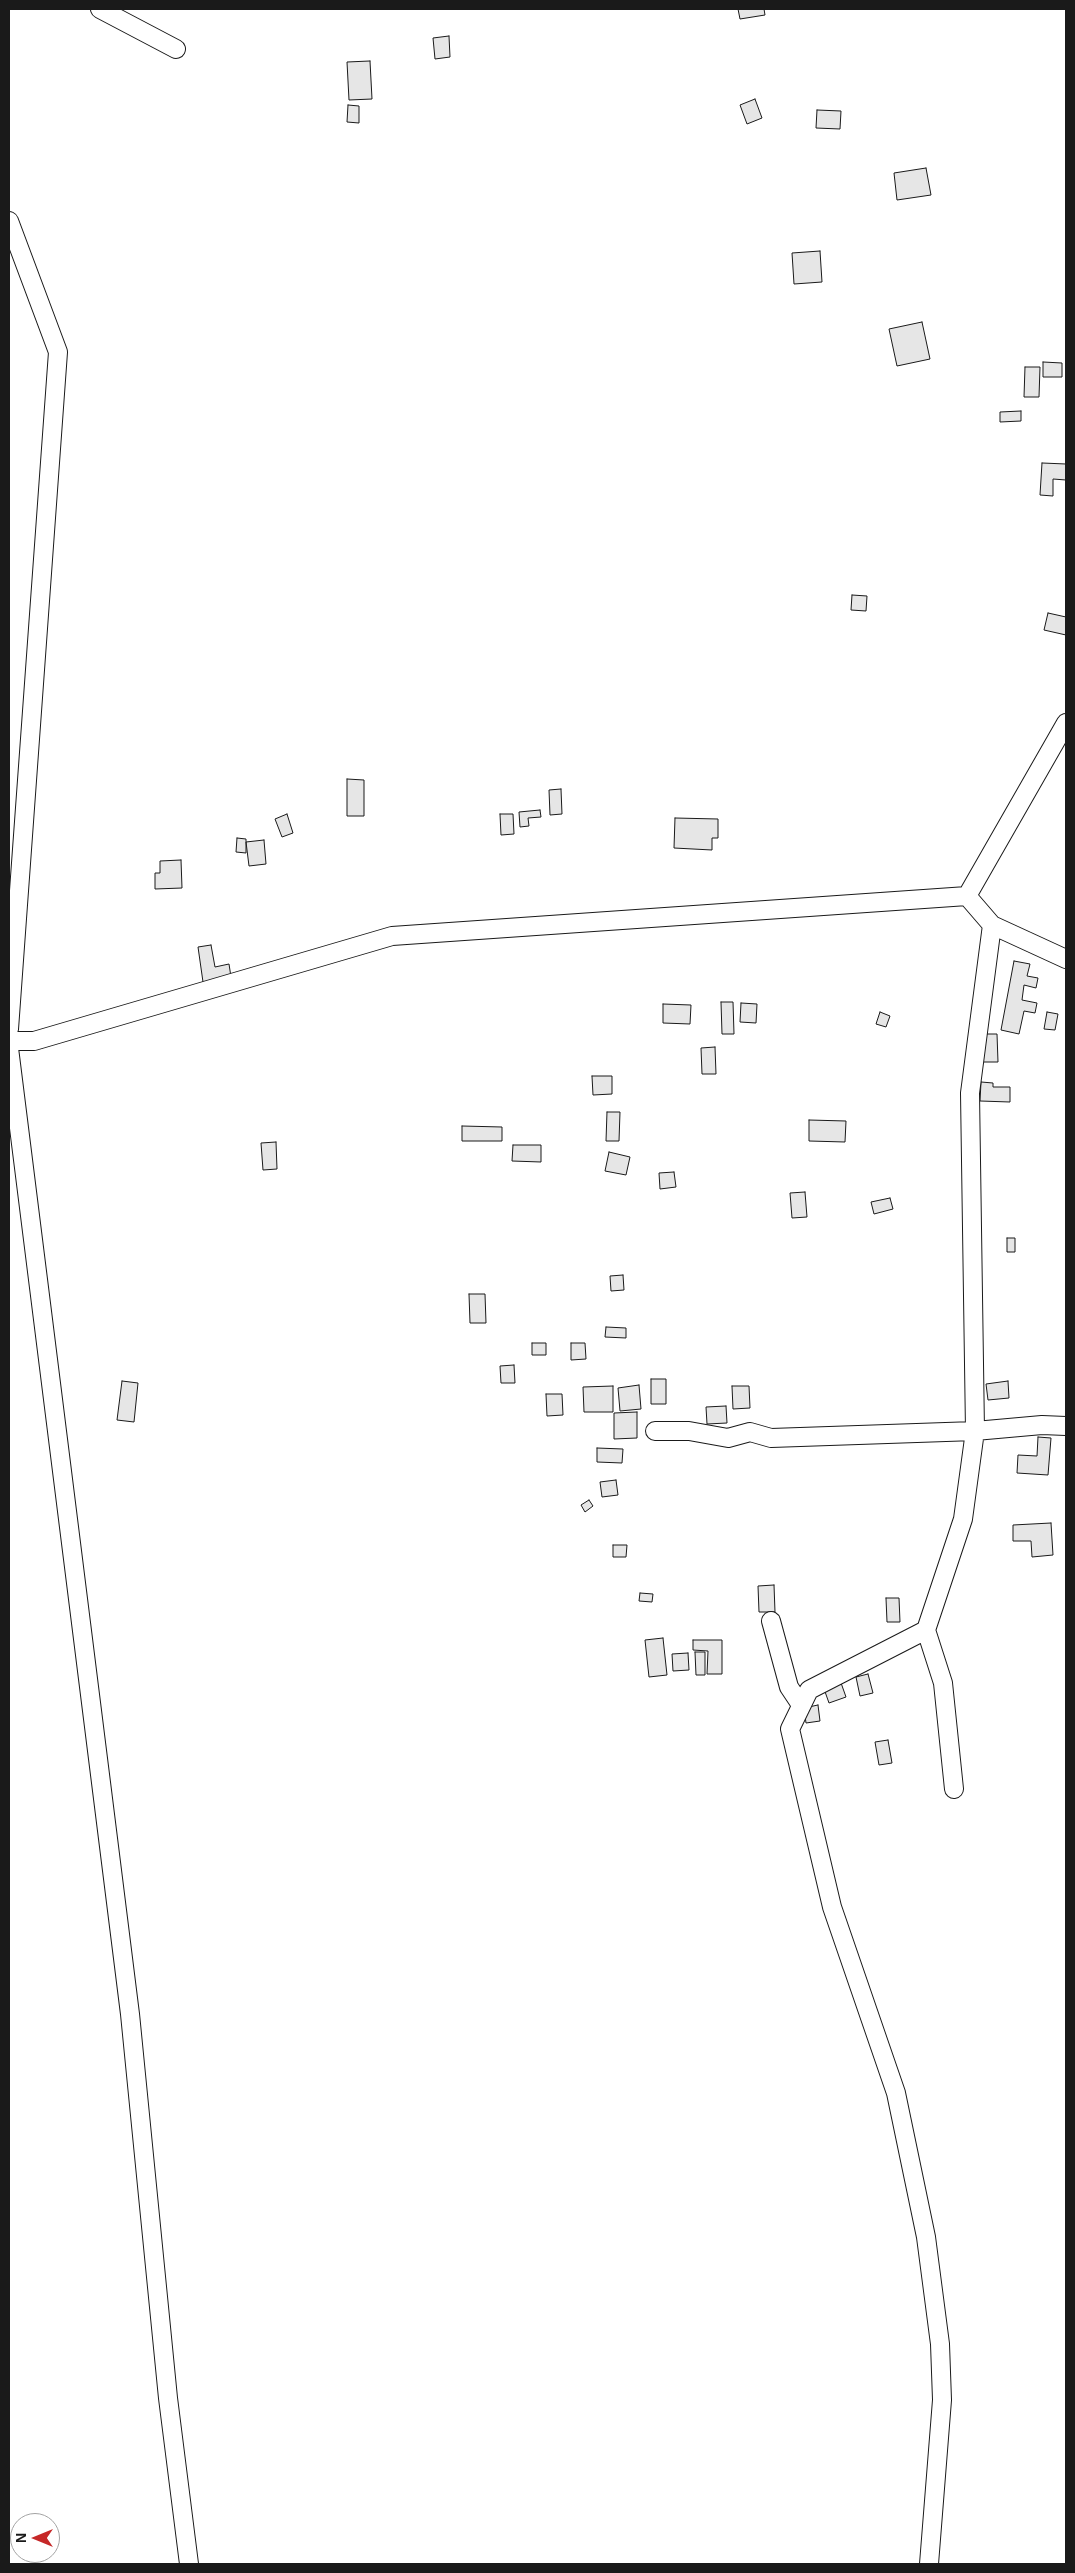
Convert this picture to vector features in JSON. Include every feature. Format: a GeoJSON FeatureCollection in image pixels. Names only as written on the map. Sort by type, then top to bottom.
{"type":"FeatureCollection","features":[{"type":"Feature","properties":{"kind":"street"},"geometry":{"type":"LineString","coordinates":[[100,9],[176,49]]}},
{"type":"Feature","properties":{"kind":"street"},"geometry":{"type":"LineString","coordinates":[[9,221],[58,352],[9,1029]]}},
{"type":"Feature","properties":{"kind":"street"},"geometry":{"type":"LineString","coordinates":[[967,896],[1066,723]]}},
{"type":"Feature","properties":{"kind":"street"},"geometry":{"type":"LineString","coordinates":[[967,896],[992,925],[1066,959]]}},
{"type":"Feature","properties":{"kind":"street"},"geometry":{"type":"LineString","coordinates":[[9,1041],[34,1041],[392,936],[967,896]]}},
{"type":"Feature","properties":{"kind":"street"},"geometry":{"type":"LineString","coordinates":[[954,1789],[943,1683],[926,1630],[963,1520],[975,1431],[970,1093],[992,925]]}},
{"type":"Feature","properties":{"kind":"street"},"geometry":{"type":"LineString","coordinates":[[9,1048],[130,2014],[168,2398],[188,2564]]}},
{"type":"Feature","properties":{"kind":"street"},"geometry":{"type":"LineString","coordinates":[[655,1431],[689,1431],[728,1438],[750,1432],[771,1438],[975,1431],[1042,1425],[1066,1426]]}},
{"type":"Feature","properties":{"kind":"street"},"geometry":{"type":"LineString","coordinates":[[771,1621],[789,1687],[801,1706]]}},
{"type":"Feature","properties":{"kind":"street"},"geometry":{"type":"LineString","coordinates":[[926,1630],[810,1690],[790,1729],[832,1907],[896,2093],[926,2237],[940,2344],[942,2400],[930,2564]]}},
{"type":"Feature","properties":{"kind":"building"},"geometry":{"type":"Polygon","coordinates":[[[738,9],[764,9],[765,15],[740,19],[738,9]]]}},
{"type":"Feature","properties":{"kind":"building"},"geometry":{"type":"Polygon","coordinates":[[[449,36],[450,57],[435,59],[433,38],[449,36]]]}},
{"type":"Feature","properties":{"kind":"building"},"geometry":{"type":"Polygon","coordinates":[[[370,61],[372,99],[349,100],[347,62],[370,61]]]}},
{"type":"Feature","properties":{"kind":"building"},"geometry":{"type":"Polygon","coordinates":[[[755,99],[762,118],[747,124],[740,105],[755,99]]]}},
{"type":"Feature","properties":{"kind":"building"},"geometry":{"type":"Polygon","coordinates":[[[348,105],[359,106],[359,123],[347,122],[348,105]]]}},
{"type":"Feature","properties":{"kind":"building"},"geometry":{"type":"Polygon","coordinates":[[[817,110],[841,111],[840,129],[816,128],[817,110]]]}},
{"type":"Feature","properties":{"kind":"building"},"geometry":{"type":"Polygon","coordinates":[[[926,168],[931,195],[897,200],[894,173],[926,168]]]}},
{"type":"Feature","properties":{"kind":"building"},"geometry":{"type":"Polygon","coordinates":[[[820,251],[822,282],[794,284],[792,253],[820,251]]]}},
{"type":"Feature","properties":{"kind":"building"},"geometry":{"type":"Polygon","coordinates":[[[922,322],[930,359],[897,366],[889,329],[922,322]]]}},
{"type":"Feature","properties":{"kind":"building"},"geometry":{"type":"Polygon","coordinates":[[[1043,362],[1062,363],[1062,377],[1043,377],[1043,362]]]}},
{"type":"Feature","properties":{"kind":"building"},"geometry":{"type":"Polygon","coordinates":[[[1025,367],[1040,367],[1039,397],[1024,397],[1025,367]]]}},
{"type":"Feature","properties":{"kind":"building"},"geometry":{"type":"Polygon","coordinates":[[[1021,411],[1021,421],[1000,422],[1000,412],[1021,411]]]}},
{"type":"Feature","properties":{"kind":"building"},"geometry":{"type":"Polygon","coordinates":[[[1042,463],[1066,464],[1066,480],[1053,479],[1053,496],[1040,495],[1042,463]]]}},
{"type":"Feature","properties":{"kind":"building"},"geometry":{"type":"Polygon","coordinates":[[[852,595],[867,596],[866,611],[851,610],[852,595]]]}},
{"type":"Feature","properties":{"kind":"building"},"geometry":{"type":"Polygon","coordinates":[[[1048,613],[1066,617],[1066,635],[1044,630],[1048,613]]]}},
{"type":"Feature","properties":{"kind":"building"},"geometry":{"type":"Polygon","coordinates":[[[347,779],[364,780],[364,816],[347,816],[347,779]]]}},
{"type":"Feature","properties":{"kind":"building"},"geometry":{"type":"Polygon","coordinates":[[[561,789],[562,814],[550,815],[549,790],[561,789]]]}},
{"type":"Feature","properties":{"kind":"building"},"geometry":{"type":"Polygon","coordinates":[[[540,810],[541,817],[528,818],[529,826],[520,827],[519,812],[540,810]]]}},
{"type":"Feature","properties":{"kind":"building"},"geometry":{"type":"Polygon","coordinates":[[[287,814],[293,833],[282,837],[275,819],[287,814]]]}},
{"type":"Feature","properties":{"kind":"building"},"geometry":{"type":"Polygon","coordinates":[[[500,814],[513,814],[514,834],[501,835],[500,814]]]}},
{"type":"Feature","properties":{"kind":"building"},"geometry":{"type":"Polygon","coordinates":[[[675,818],[718,819],[718,838],[712,838],[712,850],[674,848],[675,818]]]}},
{"type":"Feature","properties":{"kind":"building"},"geometry":{"type":"Polygon","coordinates":[[[237,838],[246,839],[246,853],[236,852],[237,838]]]}},
{"type":"Feature","properties":{"kind":"building"},"geometry":{"type":"Polygon","coordinates":[[[264,840],[266,864],[249,866],[246,842],[264,840]]]}},
{"type":"Feature","properties":{"kind":"building"},"geometry":{"type":"Polygon","coordinates":[[[181,860],[182,888],[155,889],[155,873],[160,873],[160,861],[181,860]]]}},
{"type":"Feature","properties":{"kind":"building"},"geometry":{"type":"Polygon","coordinates":[[[211,945],[215,967],[229,964],[231,977],[203,982],[198,947],[211,945]]]}},
{"type":"Feature","properties":{"kind":"building"},"geometry":{"type":"Polygon","coordinates":[[[1014,961],[1030,964],[1027,976],[1038,978],[1036,988],[1024,985],[1022,1000],[1037,1003],[1035,1013],[1024,1011],[1019,1034],[1001,1030],[1014,961]]]}},
{"type":"Feature","properties":{"kind":"building"},"geometry":{"type":"Polygon","coordinates":[[[721,1002],[733,1002],[734,1034],[722,1034],[721,1002]]]}},
{"type":"Feature","properties":{"kind":"building"},"geometry":{"type":"Polygon","coordinates":[[[741,1003],[757,1004],[756,1023],[740,1022],[741,1003]]]}},
{"type":"Feature","properties":{"kind":"building"},"geometry":{"type":"Polygon","coordinates":[[[663,1004],[691,1005],[690,1024],[663,1023],[663,1004]]]}},
{"type":"Feature","properties":{"kind":"building"},"geometry":{"type":"Polygon","coordinates":[[[880,1012],[890,1016],[886,1027],[876,1024],[880,1012]]]}},
{"type":"Feature","properties":{"kind":"building"},"geometry":{"type":"Polygon","coordinates":[[[1047,1012],[1058,1014],[1055,1030],[1044,1029],[1047,1012]]]}},
{"type":"Feature","properties":{"kind":"building"},"geometry":{"type":"Polygon","coordinates":[[[982,1034],[997,1034],[998,1062],[982,1062],[982,1034]]]}},
{"type":"Feature","properties":{"kind":"building"},"geometry":{"type":"Polygon","coordinates":[[[715,1047],[716,1074],[702,1074],[701,1048],[715,1047]]]}},
{"type":"Feature","properties":{"kind":"building"},"geometry":{"type":"Polygon","coordinates":[[[592,1076],[612,1076],[612,1094],[593,1095],[592,1076]]]}},
{"type":"Feature","properties":{"kind":"building"},"geometry":{"type":"Polygon","coordinates":[[[981,1082],[993,1083],[993,1087],[1010,1087],[1010,1102],[980,1101],[981,1082]]]}},
{"type":"Feature","properties":{"kind":"building"},"geometry":{"type":"Polygon","coordinates":[[[607,1112],[620,1112],[619,1141],[606,1141],[607,1112]]]}},
{"type":"Feature","properties":{"kind":"building"},"geometry":{"type":"Polygon","coordinates":[[[809,1120],[846,1121],[845,1142],[809,1141],[809,1120]]]}},
{"type":"Feature","properties":{"kind":"building"},"geometry":{"type":"Polygon","coordinates":[[[462,1126],[502,1127],[502,1141],[462,1141],[462,1126]]]}},
{"type":"Feature","properties":{"kind":"building"},"geometry":{"type":"Polygon","coordinates":[[[276,1142],[277,1169],[263,1170],[261,1143],[276,1142]]]}},
{"type":"Feature","properties":{"kind":"building"},"geometry":{"type":"Polygon","coordinates":[[[513,1145],[541,1145],[541,1162],[512,1161],[513,1145]]]}},
{"type":"Feature","properties":{"kind":"building"},"geometry":{"type":"Polygon","coordinates":[[[609,1152],[630,1157],[626,1175],[605,1171],[609,1152]]]}},
{"type":"Feature","properties":{"kind":"building"},"geometry":{"type":"Polygon","coordinates":[[[674,1172],[676,1187],[660,1189],[659,1173],[674,1172]]]}},
{"type":"Feature","properties":{"kind":"building"},"geometry":{"type":"Polygon","coordinates":[[[805,1192],[807,1217],[792,1218],[790,1193],[805,1192]]]}},
{"type":"Feature","properties":{"kind":"building"},"geometry":{"type":"Polygon","coordinates":[[[890,1198],[893,1209],[874,1214],[871,1202],[890,1198]]]}},
{"type":"Feature","properties":{"kind":"building"},"geometry":{"type":"Polygon","coordinates":[[[1007,1238],[1015,1238],[1015,1252],[1007,1252],[1007,1238]]]}},
{"type":"Feature","properties":{"kind":"building"},"geometry":{"type":"Polygon","coordinates":[[[623,1275],[624,1290],[611,1291],[610,1276],[623,1275]]]}},
{"type":"Feature","properties":{"kind":"building"},"geometry":{"type":"Polygon","coordinates":[[[469,1294],[485,1294],[486,1323],[470,1323],[469,1294]]]}},
{"type":"Feature","properties":{"kind":"building"},"geometry":{"type":"Polygon","coordinates":[[[606,1327],[626,1328],[626,1338],[605,1337],[606,1327]]]}},
{"type":"Feature","properties":{"kind":"building"},"geometry":{"type":"Polygon","coordinates":[[[532,1343],[546,1343],[546,1355],[532,1355],[532,1343]]]}},
{"type":"Feature","properties":{"kind":"building"},"geometry":{"type":"Polygon","coordinates":[[[571,1343],[585,1343],[586,1359],[571,1360],[571,1343]]]}},
{"type":"Feature","properties":{"kind":"building"},"geometry":{"type":"Polygon","coordinates":[[[514,1365],[515,1383],[501,1383],[500,1366],[514,1365]]]}},
{"type":"Feature","properties":{"kind":"building"},"geometry":{"type":"Polygon","coordinates":[[[651,1379],[666,1379],[666,1404],[651,1404],[651,1379]]]}},
{"type":"Feature","properties":{"kind":"building"},"geometry":{"type":"Polygon","coordinates":[[[122,1381],[138,1383],[134,1422],[117,1420],[122,1381]]]}},
{"type":"Feature","properties":{"kind":"building"},"geometry":{"type":"Polygon","coordinates":[[[1008,1381],[1009,1398],[988,1400],[986,1384],[1008,1381]]]}},
{"type":"Feature","properties":{"kind":"building"},"geometry":{"type":"Polygon","coordinates":[[[639,1385],[641,1409],[620,1411],[618,1388],[639,1385]]]}},
{"type":"Feature","properties":{"kind":"building"},"geometry":{"type":"Polygon","coordinates":[[[613,1386],[613,1412],[584,1412],[583,1387],[613,1386]]]}},
{"type":"Feature","properties":{"kind":"building"},"geometry":{"type":"Polygon","coordinates":[[[732,1386],[749,1386],[750,1408],[733,1409],[732,1386]]]}},
{"type":"Feature","properties":{"kind":"building"},"geometry":{"type":"Polygon","coordinates":[[[546,1394],[562,1394],[563,1415],[547,1416],[546,1394]]]}},
{"type":"Feature","properties":{"kind":"building"},"geometry":{"type":"Polygon","coordinates":[[[726,1406],[727,1423],[707,1424],[706,1407],[726,1406]]]}},
{"type":"Feature","properties":{"kind":"building"},"geometry":{"type":"Polygon","coordinates":[[[637,1412],[637,1438],[614,1439],[614,1413],[637,1412]]]}},
{"type":"Feature","properties":{"kind":"building"},"geometry":{"type":"Polygon","coordinates":[[[1038,1437],[1051,1438],[1048,1475],[1017,1473],[1018,1455],[1037,1456],[1038,1437]]]}},
{"type":"Feature","properties":{"kind":"building"},"geometry":{"type":"Polygon","coordinates":[[[597,1448],[623,1449],[622,1463],[597,1462],[597,1448]]]}},
{"type":"Feature","properties":{"kind":"building"},"geometry":{"type":"Polygon","coordinates":[[[616,1480],[618,1495],[602,1497],[600,1482],[616,1480]]]}},
{"type":"Feature","properties":{"kind":"building"},"geometry":{"type":"Polygon","coordinates":[[[589,1500],[593,1506],[585,1512],[581,1505],[589,1500]]]}},
{"type":"Feature","properties":{"kind":"building"},"geometry":{"type":"Polygon","coordinates":[[[1051,1523],[1053,1555],[1032,1557],[1031,1541],[1013,1541],[1013,1525],[1051,1523]]]}},
{"type":"Feature","properties":{"kind":"building"},"geometry":{"type":"Polygon","coordinates":[[[613,1545],[627,1545],[626,1557],[613,1557],[613,1545]]]}},
{"type":"Feature","properties":{"kind":"building"},"geometry":{"type":"Polygon","coordinates":[[[774,1585],[775,1612],[759,1612],[758,1586],[774,1585]]]}},
{"type":"Feature","properties":{"kind":"building"},"geometry":{"type":"Polygon","coordinates":[[[640,1593],[653,1594],[652,1602],[639,1601],[640,1593]]]}},
{"type":"Feature","properties":{"kind":"building"},"geometry":{"type":"Polygon","coordinates":[[[886,1598],[899,1598],[900,1622],[887,1622],[886,1598]]]}},
{"type":"Feature","properties":{"kind":"building"},"geometry":{"type":"Polygon","coordinates":[[[663,1638],[667,1675],[649,1677],[645,1640],[663,1638]]]}},
{"type":"Feature","properties":{"kind":"building"},"geometry":{"type":"Polygon","coordinates":[[[693,1640],[722,1640],[722,1674],[707,1674],[708,1651],[693,1650],[693,1640]]]}},
{"type":"Feature","properties":{"kind":"building"},"geometry":{"type":"Polygon","coordinates":[[[695,1652],[705,1652],[705,1675],[696,1675],[695,1652]]]}},
{"type":"Feature","properties":{"kind":"building"},"geometry":{"type":"Polygon","coordinates":[[[688,1653],[689,1670],[673,1671],[672,1654],[688,1653]]]}},
{"type":"Feature","properties":{"kind":"building"},"geometry":{"type":"Polygon","coordinates":[[[868,1674],[873,1693],[860,1696],[856,1677],[868,1674]]]}},
{"type":"Feature","properties":{"kind":"building"},"geometry":{"type":"Polygon","coordinates":[[[840,1680],[846,1697],[829,1703],[823,1686],[840,1680]]]}},
{"type":"Feature","properties":{"kind":"building"},"geometry":{"type":"Polygon","coordinates":[[[818,1705],[820,1721],[806,1723],[804,1708],[818,1705]]]}},
{"type":"Feature","properties":{"kind":"building"},"geometry":{"type":"Polygon","coordinates":[[[888,1740],[892,1763],[879,1765],[875,1742],[888,1740]]]}}]}
